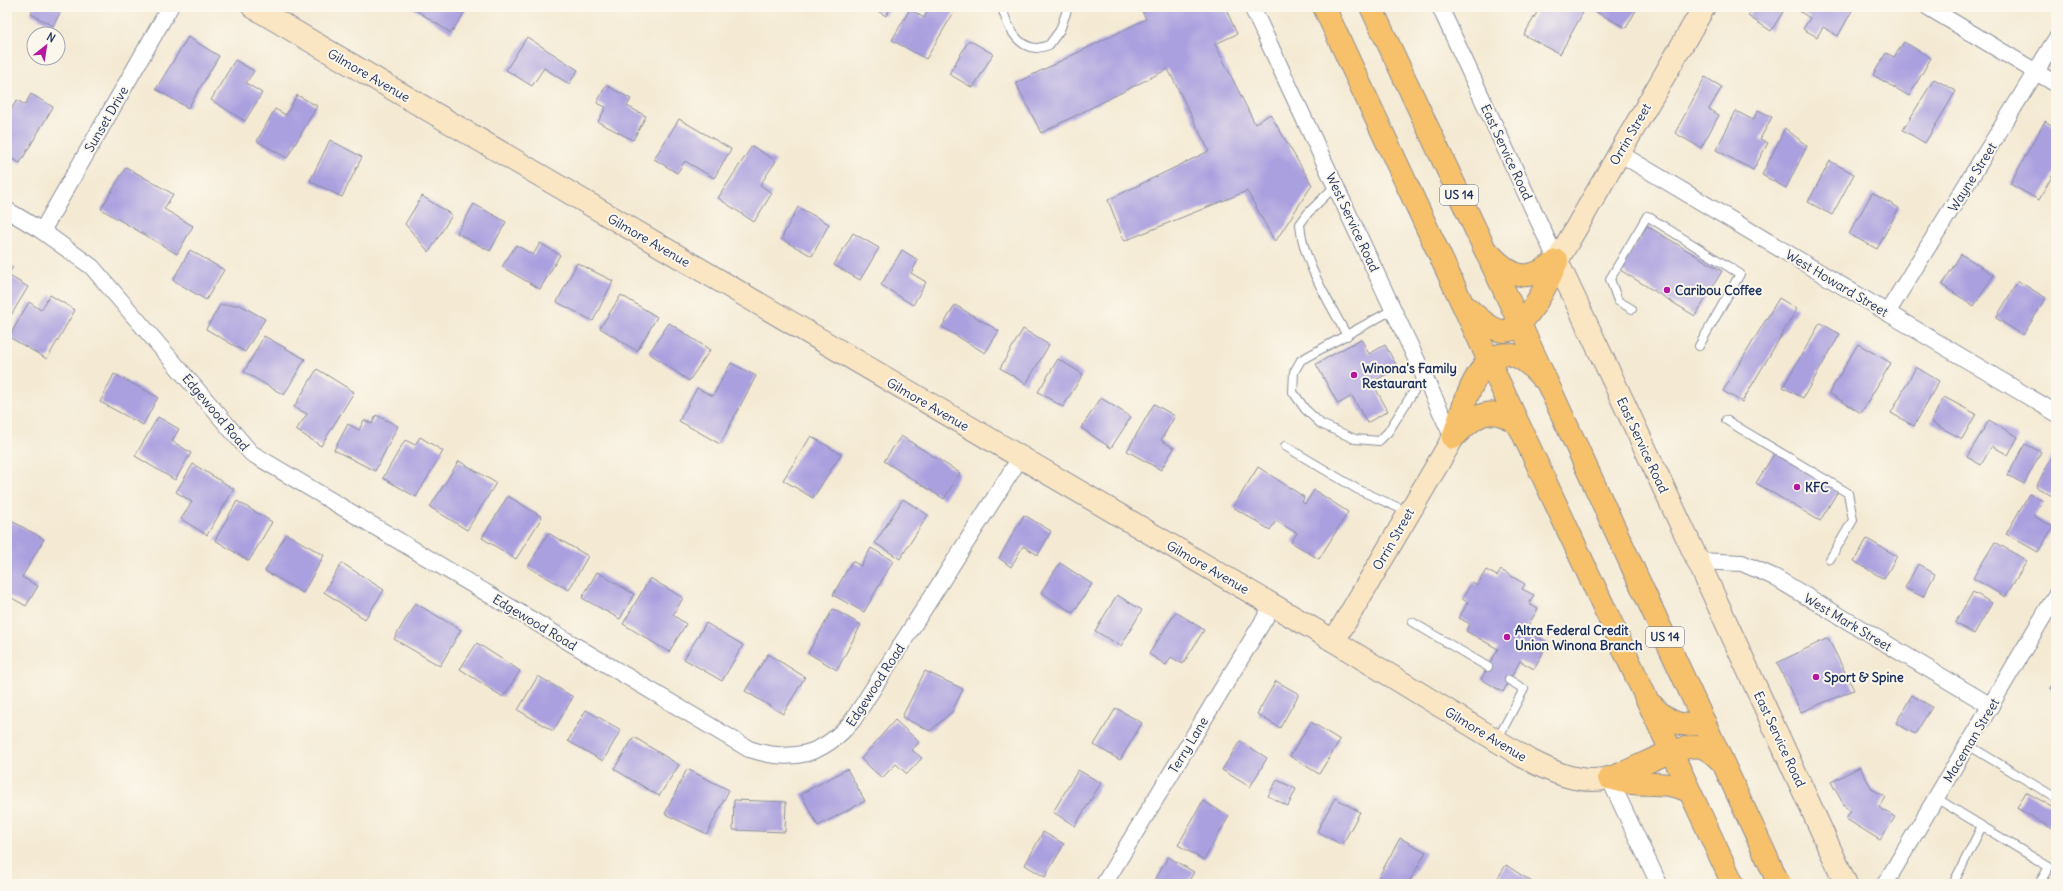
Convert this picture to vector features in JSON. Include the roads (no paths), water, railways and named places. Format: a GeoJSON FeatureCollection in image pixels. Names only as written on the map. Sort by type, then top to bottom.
{"type":"FeatureCollection","features":[{"type":"Feature","properties":{"kind":"highway"},"geometry":{"type":"LineString","coordinates":[[1324,7],[1733,884]]}},
{"type":"Feature","properties":{"kind":"highway","name":"US 14"},"geometry":{"type":"LineString","coordinates":[[1371,7],[1520,324],[1779,884]]}},
{"type":"Feature","properties":{"kind":"highway"},"geometry":{"type":"LineString","coordinates":[[1484,247],[1504,267],[1522,277],[1544,270],[1557,261]]}},
{"type":"Feature","properties":{"kind":"highway"},"geometry":{"type":"LineString","coordinates":[[1461,303],[1482,320],[1497,329],[1505,331],[1520,324],[1542,292],[1557,261]]}},
{"type":"Feature","properties":{"kind":"highway"},"geometry":{"type":"LineString","coordinates":[[1453,438],[1472,384],[1488,360],[1504,354],[1512,354],[1528,363],[1547,383]]}},
{"type":"Feature","properties":{"kind":"highway"},"geometry":{"type":"LineString","coordinates":[[1453,438],[1467,423],[1478,416],[1489,413],[1499,413],[1509,417],[1518,425]]}},
{"type":"Feature","properties":{"kind":"highway"},"geometry":{"type":"LineString","coordinates":[[1645,696],[1659,713],[1676,724],[1694,726],[1704,722]]}},
{"type":"Feature","properties":{"kind":"highway"},"geometry":{"type":"LineString","coordinates":[[1609,778],[1625,773],[1683,748],[1701,748],[1711,752],[1722,761]]}},
{"type":"Feature","properties":{"kind":"highway"},"geometry":{"type":"LineString","coordinates":[[1609,778],[1623,783],[1675,785],[1689,791]]}},
{"type":"Feature","properties":{"kind":"street","name":"Sunset Drive"},"geometry":{"type":"LineString","coordinates":[[42,231],[170,7]]}},
{"type":"Feature","properties":{"kind":"street","name":"Gilmore Avenue"},"geometry":{"type":"LineString","coordinates":[[253,7],[1334,641],[1527,759],[1560,775],[1585,779],[1609,778]]}},
{"type":"Feature","properties":{"kind":"street","name":"West Service Road"},"geometry":{"type":"LineString","coordinates":[[1252,7],[1453,438]]}},
{"type":"Feature","properties":{"kind":"street","name":"East Service Road"},"geometry":{"type":"LineString","coordinates":[[1440,7],[1698,561],[1846,884]]}},
{"type":"Feature","properties":{"kind":"street","name":"Orrin Street"},"geometry":{"type":"LineString","coordinates":[[1557,261],[1704,7]]}},
{"type":"Feature","properties":{"kind":"street"},"geometry":{"type":"LineString","coordinates":[[1928,7],[2056,84]]}},
{"type":"Feature","properties":{"kind":"street","name":"Wayne Street"},"geometry":{"type":"LineString","coordinates":[[1887,313],[2056,40]]}},
{"type":"Feature","properties":{"kind":"street","name":"West Howard Street"},"geometry":{"type":"LineString","coordinates":[[1619,153],[2056,413]]}},
{"type":"Feature","properties":{"kind":"street","name":"Edgewood Road"},"geometry":{"type":"LineString","coordinates":[[7,210],[42,231],[92,267],[251,453],[749,749],[772,756],[799,755],[823,747],[841,734],[853,720],[1020,458]]}},
{"type":"Feature","properties":{"kind":"street","name":"Orrin Street"},"geometry":{"type":"LineString","coordinates":[[1334,641],[1453,438]]}},
{"type":"Feature","properties":{"kind":"street","name":"West Mark Street"},"geometry":{"type":"LineString","coordinates":[[1698,561],[1742,563],[1774,577],[1991,706]]}},
{"type":"Feature","properties":{"kind":"street","name":"Maceman Street"},"geometry":{"type":"LineString","coordinates":[[1885,884],[2056,595]]}},
{"type":"Feature","properties":{"kind":"street","name":"Terry Lane"},"geometry":{"type":"LineString","coordinates":[[1104,884],[1273,605]]}},
{"type":"Feature","properties":{"kind":"street"},"geometry":{"type":"LineString","coordinates":[[1609,778],[1659,884]]}},
{"type":"Feature","properties":{"kind":"lane"},"geometry":{"type":"LineString","coordinates":[[1002,7],[1007,25],[1022,43],[1036,48],[1049,45],[1060,30],[1067,10],[1065,7]]}},
{"type":"Feature","properties":{"kind":"lane"},"geometry":{"type":"LineString","coordinates":[[1336,185],[1308,213],[1300,224],[1301,240],[1310,262],[1347,336]]}},
{"type":"Feature","properties":{"kind":"lane"},"geometry":{"type":"LineString","coordinates":[[1632,309],[1618,301],[1610,279],[1647,216],[1740,274],[1699,346]]}},
{"type":"Feature","properties":{"kind":"lane"},"geometry":{"type":"LineString","coordinates":[[1394,309],[1301,360],[1294,372],[1293,392],[1305,409],[1321,424],[1355,439],[1379,441],[1388,432],[1424,375]]}},
{"type":"Feature","properties":{"kind":"lane"},"geometry":{"type":"LineString","coordinates":[[1726,420],[1848,493],[1853,520],[1830,559]]}},
{"type":"Feature","properties":{"kind":"lane"},"geometry":{"type":"LineString","coordinates":[[1285,446],[1357,489],[1409,513]]}},
{"type":"Feature","properties":{"kind":"lane"},"geometry":{"type":"LineString","coordinates":[[1412,622],[1488,667]]}},
{"type":"Feature","properties":{"kind":"lane"},"geometry":{"type":"LineString","coordinates":[[1497,740],[1524,689],[1509,680]]}},
{"type":"Feature","properties":{"kind":"lane"},"geometry":{"type":"LineString","coordinates":[[1968,744],[2056,798]]}},
{"type":"Feature","properties":{"kind":"lane"},"geometry":{"type":"LineString","coordinates":[[1936,798],[2049,868],[2039,884]]}},
{"type":"Feature","properties":{"kind":"lane"},"geometry":{"type":"LineString","coordinates":[[1953,884],[1982,826]]}},
{"type":"Feature","properties":{"kind":"place","name":"Caribou Coffee"},"geometry":{"type":"Point","coordinates":[1667,290]}},
{"type":"Feature","properties":{"kind":"place","name":"Winona's Family Restaurant"},"geometry":{"type":"Point","coordinates":[1354,375]}},
{"type":"Feature","properties":{"kind":"place","name":"KFC"},"geometry":{"type":"Point","coordinates":[1797,487]}},
{"type":"Feature","properties":{"kind":"place","name":"Altra Federal Credit Union Winona Branch"},"geometry":{"type":"Point","coordinates":[1507,637]}},
{"type":"Feature","properties":{"kind":"place","name":"Sport & Spine"},"geometry":{"type":"Point","coordinates":[1816,677]}}]}
